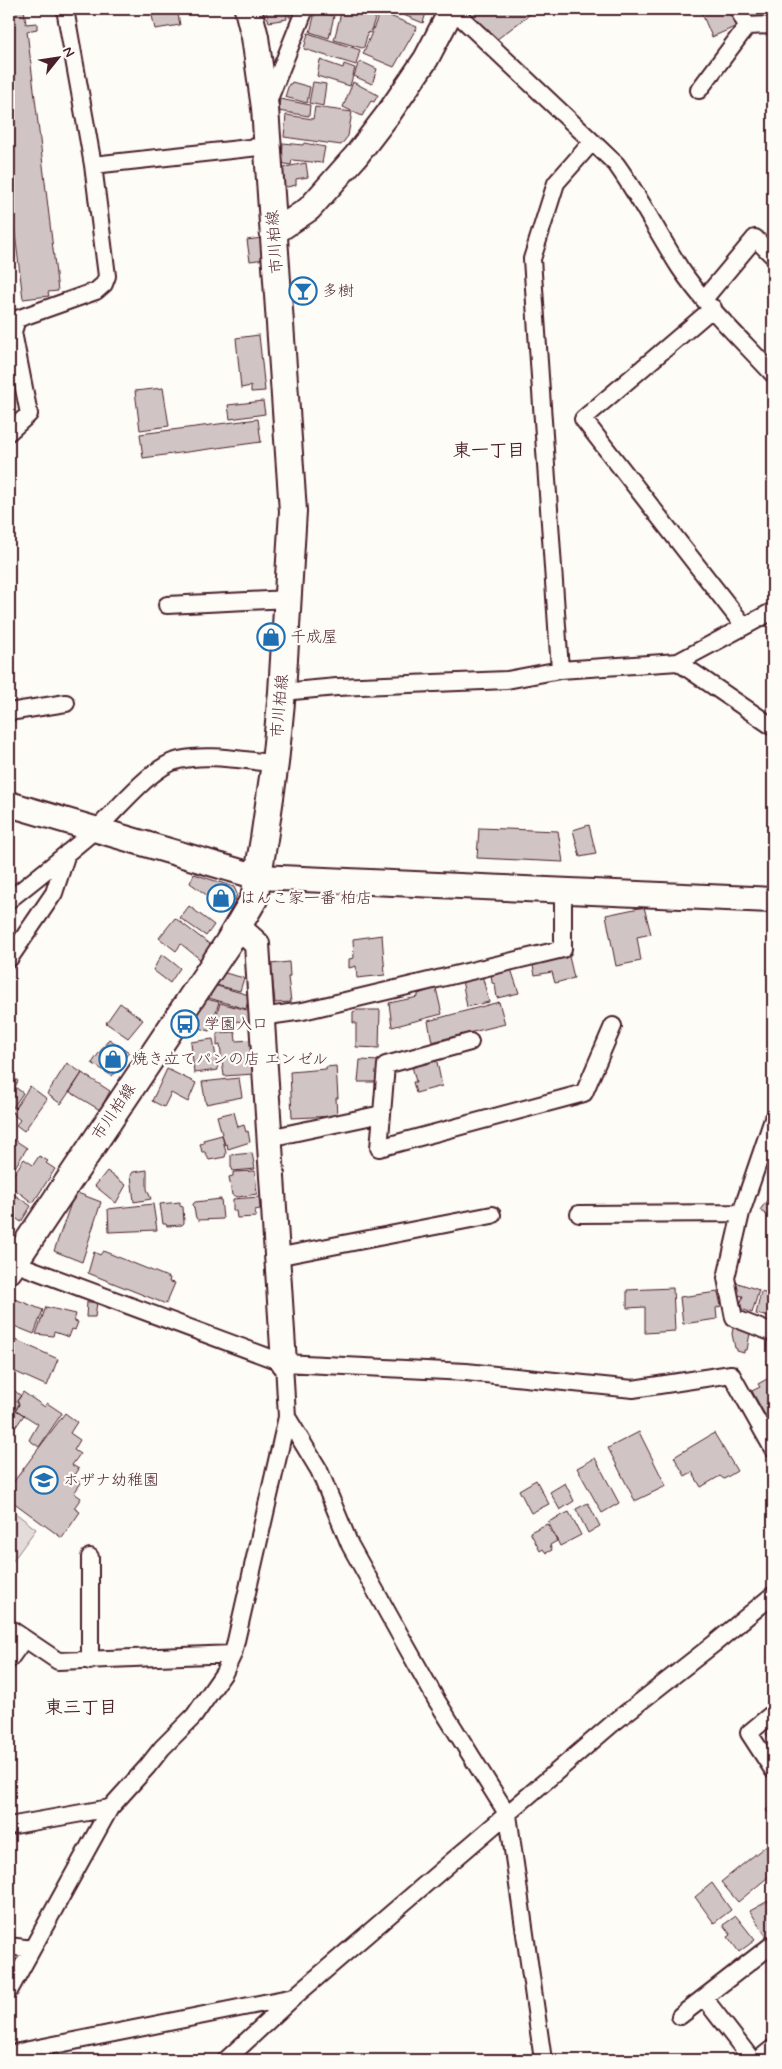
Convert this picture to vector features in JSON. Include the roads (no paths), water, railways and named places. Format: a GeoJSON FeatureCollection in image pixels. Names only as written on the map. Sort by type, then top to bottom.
{"type":"FeatureCollection","features":[{"type":"Feature","properties":{"kind":"main road","name":"市川柏線"},"geometry":{"type":"LineString","coordinates":[[10,1265],[238,927],[254,899],[275,763],[289,599],[293,511],[265,108],[255,37],[248,9]]}},
{"type":"Feature","properties":{"kind":"street"},"geometry":{"type":"LineString","coordinates":[[9,432],[29,414],[13,332],[17,319],[96,291],[104,284],[107,276],[93,165],[65,9]]}},
{"type":"Feature","properties":{"kind":"street"},"geometry":{"type":"LineString","coordinates":[[265,108],[305,9]]}},
{"type":"Feature","properties":{"kind":"street"},"geometry":{"type":"LineString","coordinates":[[275,232],[309,208],[356,156],[389,113],[426,59],[452,9],[616,164],[628,180],[681,268],[708,303],[773,374]]}},
{"type":"Feature","properties":{"kind":"street"},"geometry":{"type":"LineString","coordinates":[[738,9],[747,26]]}},
{"type":"Feature","properties":{"kind":"street"},"geometry":{"type":"LineString","coordinates":[[747,26],[773,26]]}},
{"type":"Feature","properties":{"kind":"street"},"geometry":{"type":"LineString","coordinates":[[699,90],[747,26]]}},
{"type":"Feature","properties":{"kind":"street"},"geometry":{"type":"LineString","coordinates":[[560,670],[532,259],[556,184],[592,142]]}},
{"type":"Feature","properties":{"kind":"street"},"geometry":{"type":"LineString","coordinates":[[93,165],[268,146]]}},
{"type":"Feature","properties":{"kind":"street"},"geometry":{"type":"LineString","coordinates":[[744,626],[583,419],[708,303],[755,238],[773,256]]}},
{"type":"Feature","properties":{"kind":"street"},"geometry":{"type":"LineString","coordinates":[[167,605],[289,599]]}},
{"type":"Feature","properties":{"kind":"street"},"geometry":{"type":"LineString","coordinates":[[282,692],[337,687],[507,680],[560,670],[678,662],[773,611]]}},
{"type":"Feature","properties":{"kind":"street"},"geometry":{"type":"LineString","coordinates":[[678,662],[773,727]]}},
{"type":"Feature","properties":{"kind":"street"},"geometry":{"type":"LineString","coordinates":[[9,712],[66,703]]}},
{"type":"Feature","properties":{"kind":"street"},"geometry":{"type":"LineString","coordinates":[[9,900],[95,830],[149,776],[167,764],[180,760],[204,757],[275,763]]}},
{"type":"Feature","properties":{"kind":"street"},"geometry":{"type":"LineString","coordinates":[[9,804],[258,876],[564,892],[773,900]]}},
{"type":"Feature","properties":{"kind":"street"},"geometry":{"type":"LineString","coordinates":[[9,958],[54,893],[67,853]]}},
{"type":"Feature","properties":{"kind":"street"},"geometry":{"type":"LineString","coordinates":[[261,1017],[302,1011],[563,949],[564,892]]}},
{"type":"Feature","properties":{"kind":"street"},"geometry":{"type":"LineString","coordinates":[[9,1992],[110,1808],[162,1748],[194,1716],[220,1679],[233,1654],[287,1417],[257,944],[238,927]]}},
{"type":"Feature","properties":{"kind":"street"},"geometry":{"type":"LineString","coordinates":[[470,1042],[386,1065],[379,1148],[584,1093],[613,1026]]}},
{"type":"Feature","properties":{"kind":"street"},"geometry":{"type":"LineString","coordinates":[[269,1138],[382,1114]]}},
{"type":"Feature","properties":{"kind":"street"},"geometry":{"type":"LineString","coordinates":[[773,1119],[741,1213],[726,1278],[734,1318],[773,1333]]}},
{"type":"Feature","properties":{"kind":"street"},"geometry":{"type":"LineString","coordinates":[[578,1214],[741,1213]]}},
{"type":"Feature","properties":{"kind":"street"},"geometry":{"type":"LineString","coordinates":[[276,1257],[492,1215]]}},
{"type":"Feature","properties":{"kind":"street"},"geometry":{"type":"LineString","coordinates":[[10,1265],[284,1363],[466,1372],[633,1389],[731,1374],[773,1449]]}},
{"type":"Feature","properties":{"kind":"street"},"geometry":{"type":"LineString","coordinates":[[287,1417],[319,1470],[350,1545],[442,1709],[508,1815],[543,2060]]}},
{"type":"Feature","properties":{"kind":"street"},"geometry":{"type":"LineString","coordinates":[[90,1557],[90,1660]]}},
{"type":"Feature","properties":{"kind":"street"},"geometry":{"type":"LineString","coordinates":[[226,2060],[294,1997],[612,1724],[715,1644],[773,1594]]}},
{"type":"Feature","properties":{"kind":"street"},"geometry":{"type":"LineString","coordinates":[[9,1628],[58,1661],[233,1654]]}},
{"type":"Feature","properties":{"kind":"street"},"geometry":{"type":"LineString","coordinates":[[9,1660],[24,1638]]}},
{"type":"Feature","properties":{"kind":"street"},"geometry":{"type":"LineString","coordinates":[[773,1713],[749,1733],[773,1770]]}},
{"type":"Feature","properties":{"kind":"street"},"geometry":{"type":"LineString","coordinates":[[9,1826],[110,1808]]}},
{"type":"Feature","properties":{"kind":"street"},"geometry":{"type":"LineString","coordinates":[[680,2016],[773,1944]]}},
{"type":"Feature","properties":{"kind":"street"},"geometry":{"type":"LineString","coordinates":[[9,1946],[32,1949]]}},
{"type":"Feature","properties":{"kind":"street"},"geometry":{"type":"LineString","coordinates":[[9,2054],[294,1997]]}},
{"type":"Feature","properties":{"kind":"street"},"geometry":{"type":"LineString","coordinates":[[704,1998],[752,2060]]}},
{"type":"Feature","properties":{"kind":"street"},"geometry":{"type":"LineString","coordinates":[[758,2060],[773,2048]]}},
{"type":"Feature","properties":{"kind":"place","name":"多樹"},"geometry":{"type":"Point","coordinates":[303,291]}},
{"type":"Feature","properties":{"kind":"place","name":"千成屋"},"geometry":{"type":"Point","coordinates":[271,637]}},
{"type":"Feature","properties":{"kind":"place","name":"はんこ家一番 柏店"},"geometry":{"type":"Point","coordinates":[221,898]}},
{"type":"Feature","properties":{"kind":"place","name":"学園入口"},"geometry":{"type":"Point","coordinates":[185,1024]}},
{"type":"Feature","properties":{"kind":"place","name":"焼き立てパンの店 エンゼル"},"geometry":{"type":"Point","coordinates":[113,1059]}},
{"type":"Feature","properties":{"kind":"place","name":"ホザナ幼稚園"},"geometry":{"type":"Point","coordinates":[44,1480]}},
{"type":"Feature","properties":{"kind":"district","name":"東一丁目"},"geometry":{"type":"Point","coordinates":[489,451]}},
{"type":"Feature","properties":{"kind":"district","name":"東三丁目"},"geometry":{"type":"Point","coordinates":[81,1708]}}]}
